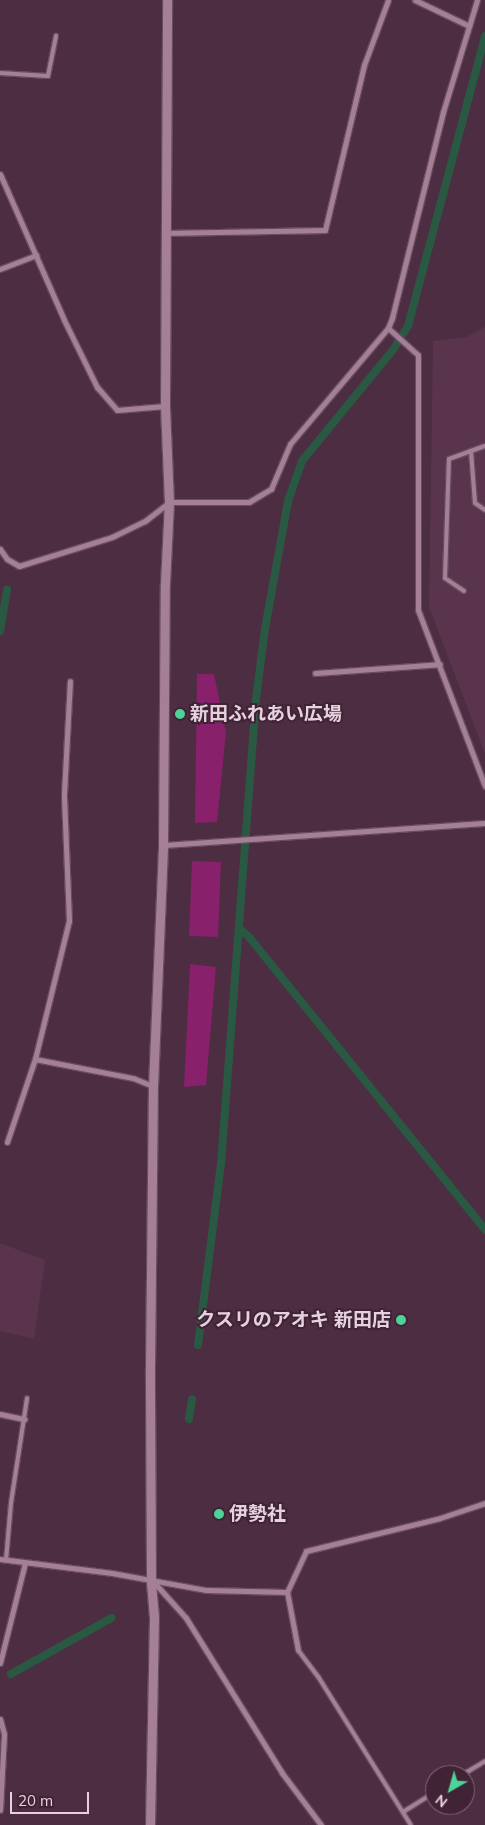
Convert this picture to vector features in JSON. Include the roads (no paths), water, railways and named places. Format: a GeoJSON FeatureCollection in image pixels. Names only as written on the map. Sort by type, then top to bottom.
{"type":"FeatureCollection","features":[{"type":"Feature","properties":{"kind":"street"},"geometry":{"type":"LineString","coordinates":[[150,1825],[154,1617],[151,1579],[150,1368],[153,1086],[164,844],[165,584],[168,502],[165,406],[167,0]]}},
{"type":"Feature","properties":{"kind":"street"},"geometry":{"type":"LineString","coordinates":[[165,233],[325,230],[364,65],[388,0]]}},
{"type":"Feature","properties":{"kind":"street"},"geometry":{"type":"LineString","coordinates":[[415,0],[469,26]]}},
{"type":"Feature","properties":{"kind":"street"},"geometry":{"type":"LineString","coordinates":[[0,549],[6,559],[19,566],[112,537],[145,521],[168,502],[249,502],[271,489],[290,444],[388,328],[443,112],[477,0]]}},
{"type":"Feature","properties":{"kind":"street"},"geometry":{"type":"LineString","coordinates":[[0,174],[64,320],[97,387],[117,410],[165,406]]}},
{"type":"Feature","properties":{"kind":"street"},"geometry":{"type":"LineString","coordinates":[[0,270],[36,255]]}},
{"type":"Feature","properties":{"kind":"street"},"geometry":{"type":"LineString","coordinates":[[388,328],[418,354],[418,610],[485,786]]}},
{"type":"Feature","properties":{"kind":"street"},"geometry":{"type":"LineString","coordinates":[[315,673],[440,664]]}},
{"type":"Feature","properties":{"kind":"street"},"geometry":{"type":"LineString","coordinates":[[8,1142],[35,1059],[69,921],[64,794],[70,682]]}},
{"type":"Feature","properties":{"kind":"street"},"geometry":{"type":"LineString","coordinates":[[164,844],[485,823]]}},
{"type":"Feature","properties":{"kind":"street"},"geometry":{"type":"LineString","coordinates":[[35,1059],[133,1078],[153,1086]]}},
{"type":"Feature","properties":{"kind":"street"},"geometry":{"type":"LineString","coordinates":[[0,1414],[24,1419]]}},
{"type":"Feature","properties":{"kind":"street"},"geometry":{"type":"LineString","coordinates":[[298,1650],[287,1592],[306,1551],[440,1518],[485,1503]]}},
{"type":"Feature","properties":{"kind":"street"},"geometry":{"type":"LineString","coordinates":[[3,1560],[151,1579],[206,1590],[287,1592]]}},
{"type":"Feature","properties":{"kind":"street"},"geometry":{"type":"LineString","coordinates":[[0,1663],[25,1563]]}},
{"type":"Feature","properties":{"kind":"street"},"geometry":{"type":"LineString","coordinates":[[151,1579],[186,1618],[282,1773],[321,1825]]}},
{"type":"Feature","properties":{"kind":"street"},"geometry":{"type":"LineString","coordinates":[[0,1719],[4,1734],[0,1810]]}},
{"type":"Feature","properties":{"kind":"lane"},"geometry":{"type":"LineString","coordinates":[[0,74],[48,76],[56,36]]}},
{"type":"Feature","properties":{"kind":"lane"},"geometry":{"type":"LineString","coordinates":[[464,591],[445,578],[449,458],[485,446]]}},
{"type":"Feature","properties":{"kind":"lane"},"geometry":{"type":"LineString","coordinates":[[471,451],[474,503],[485,510]]}},
{"type":"Feature","properties":{"kind":"lane"},"geometry":{"type":"LineString","coordinates":[[3,1560],[27,1398]]}},
{"type":"Feature","properties":{"kind":"lane"},"geometry":{"type":"LineString","coordinates":[[298,1650],[319,1678],[410,1825]]}},
{"type":"Feature","properties":{"kind":"lane"},"geometry":{"type":"LineString","coordinates":[[403,1812],[425,1798]]}},
{"type":"Feature","properties":{"kind":"waterway"},"geometry":{"type":"LineString","coordinates":[[198,1345],[221,1164],[256,699],[265,629],[288,501],[302,461],[393,350],[408,326],[485,36]]}},
{"type":"Feature","properties":{"kind":"waterway"},"geometry":{"type":"LineString","coordinates":[[0,631],[7,590]]}},
{"type":"Feature","properties":{"kind":"waterway"},"geometry":{"type":"LineString","coordinates":[[239,928],[249,937],[485,1230]]}},
{"type":"Feature","properties":{"kind":"waterway"},"geometry":{"type":"LineString","coordinates":[[189,1419],[192,1399]]}},
{"type":"Feature","properties":{"kind":"waterway"},"geometry":{"type":"LineString","coordinates":[[11,1674],[111,1618]]}},
{"type":"Feature","properties":{"kind":"place","name":"新田ふれあい広場"},"geometry":{"type":"Point","coordinates":[180,714]}},
{"type":"Feature","properties":{"kind":"place","name":"クスリのアオキ 新田店"},"geometry":{"type":"Point","coordinates":[401,1320]}},
{"type":"Feature","properties":{"kind":"place","name":"伊勢社"},"geometry":{"type":"Point","coordinates":[219,1514]}}]}
